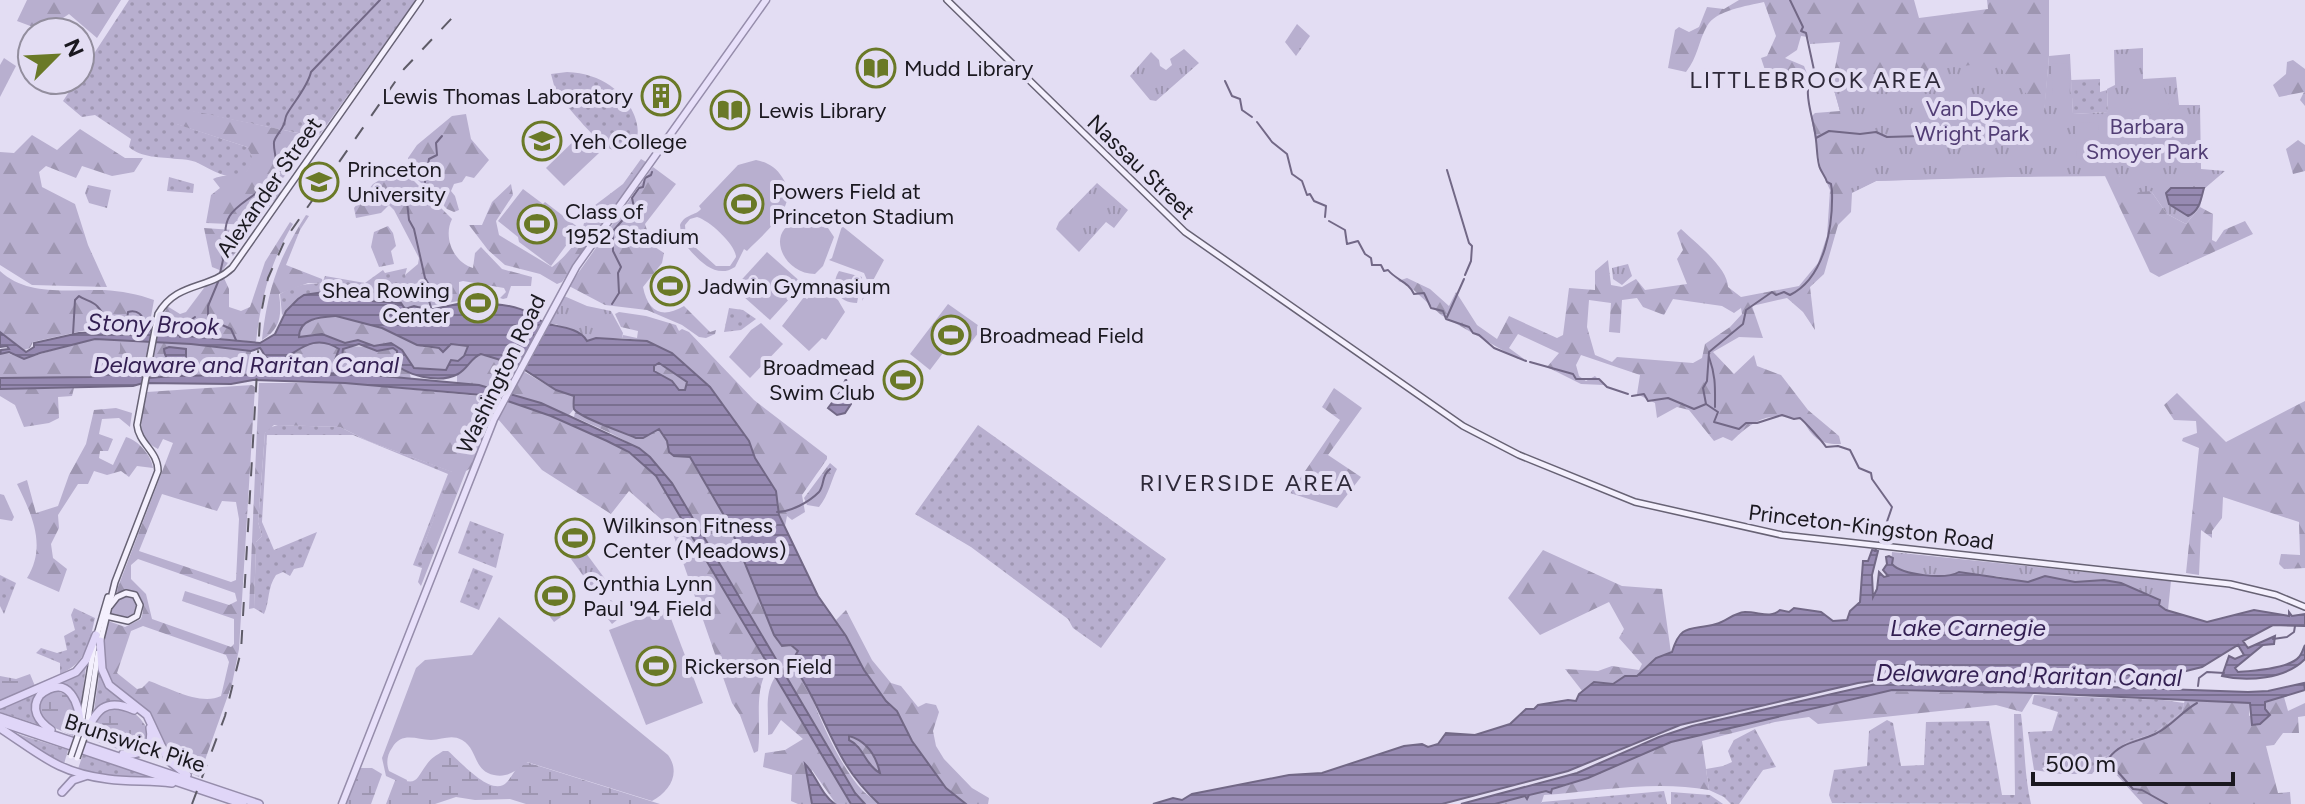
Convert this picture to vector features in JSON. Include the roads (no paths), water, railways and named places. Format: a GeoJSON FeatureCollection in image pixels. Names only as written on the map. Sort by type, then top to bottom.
{"type":"FeatureCollection","features":[{"type":"Feature","properties":{"kind":"highway"},"geometry":{"type":"LineString","coordinates":[[0,705],[76,672],[98,638]]}},
{"type":"Feature","properties":{"kind":"highway"},"geometry":{"type":"LineString","coordinates":[[98,638],[102,669],[109,685],[147,715],[170,762],[210,789]]}},
{"type":"Feature","properties":{"kind":"highway"},"geometry":{"type":"LineString","coordinates":[[71,740],[40,722],[35,707],[38,697],[54,688],[70,692],[79,707],[81,732]]}},
{"type":"Feature","properties":{"kind":"highway"},"geometry":{"type":"LineString","coordinates":[[81,732],[95,715],[111,705],[131,708],[147,722],[151,737],[143,751],[128,755],[104,751]]}},
{"type":"Feature","properties":{"kind":"highway"},"geometry":{"type":"LineString","coordinates":[[0,722],[36,755],[87,776],[210,789]]}},
{"type":"Feature","properties":{"kind":"highway","name":"Brunswick Pike"},"geometry":{"type":"LineString","coordinates":[[0,722],[259,804]]}},
{"type":"Feature","properties":{"kind":"highway","name":"Brunswick Pike"},"geometry":{"type":"LineString","coordinates":[[0,722],[104,751],[243,804]]}},
{"type":"Feature","properties":{"kind":"highway"},"geometry":{"type":"LineString","coordinates":[[62,792],[73,780],[87,776]]}},
{"type":"Feature","properties":{"kind":"main road","name":"Alexander Street"},"geometry":{"type":"LineString","coordinates":[[115,582],[158,471],[156,457],[141,441],[137,429],[160,312],[169,299],[182,290],[224,275],[234,266],[420,0]]}},
{"type":"Feature","properties":{"kind":"main road","name":"Washington Road"},"geometry":{"type":"LineString","coordinates":[[342,804],[519,369],[565,286],[602,229],[766,0]]}},
{"type":"Feature","properties":{"kind":"main road","name":"Nassau Street"},"geometry":{"type":"LineString","coordinates":[[947,0],[1177,226],[1332,334]]}},
{"type":"Feature","properties":{"kind":"main road","name":"Princeton-Kingston Road"},"geometry":{"type":"LineString","coordinates":[[1332,334],[1476,434],[1591,486],[1635,502],[1752,530],[2230,584],[2305,607]]}},
{"type":"Feature","properties":{"kind":"main road"},"geometry":{"type":"LineString","coordinates":[[98,638],[115,582]]}},
{"type":"Feature","properties":{"kind":"main road"},"geometry":{"type":"LineString","coordinates":[[69,770],[81,732],[105,604],[115,582]]}},
{"type":"Feature","properties":{"kind":"main road"},"geometry":{"type":"LineString","coordinates":[[126,593],[135,595],[140,603],[138,614],[128,621],[106,613],[117,597],[126,593]]}},
{"type":"Feature","properties":{"kind":"water"},"geometry":{"type":"Polygon","coordinates":[[[2171,188],[2204,188],[2195,211],[2188,216],[2169,204],[2166,193],[2171,188]]]}},
{"type":"Feature","properties":{"kind":"water"},"geometry":{"type":"Polygon","coordinates":[[[324,292],[370,301],[401,303],[405,309],[414,306],[429,310],[462,303],[491,309],[494,304],[504,305],[518,308],[546,323],[575,331],[587,341],[596,338],[647,341],[672,353],[710,387],[749,441],[755,458],[776,491],[779,515],[818,596],[846,636],[864,670],[897,711],[912,741],[946,788],[966,804],[879,804],[857,780],[842,758],[792,661],[798,651],[791,645],[782,646],[774,635],[729,524],[690,457],[674,456],[669,452],[667,441],[659,429],[643,438],[636,438],[602,425],[574,409],[574,396],[556,390],[517,365],[481,354],[458,374],[432,378],[413,374],[398,366],[392,360],[397,356],[393,348],[377,351],[359,344],[343,349],[342,357],[335,360],[339,349],[327,343],[306,345],[274,361],[266,357],[260,348],[251,351],[95,339],[24,359],[9,352],[0,354],[1,350],[9,349],[7,346],[0,347],[0,332],[26,352],[34,347],[34,343],[79,333],[127,331],[145,334],[150,330],[260,343],[275,334],[286,311],[304,295],[324,292]],[[336,316],[307,322],[299,337],[322,334],[345,343],[358,340],[374,346],[391,343],[402,350],[414,368],[446,370],[451,360],[458,361],[464,356],[468,346],[451,344],[443,352],[439,348],[417,345],[382,328],[336,316]],[[659,363],[654,366],[654,371],[672,381],[679,390],[685,390],[687,382],[659,363]],[[849,736],[849,740],[880,773],[866,745],[849,736]]]}},
{"type":"Feature","properties":{"kind":"water"},"geometry":{"type":"Polygon","coordinates":[[[164,349],[186,349],[186,366],[176,376],[350,373],[479,385],[541,403],[639,448],[672,483],[855,793],[865,804],[851,804],[656,476],[629,452],[607,441],[551,416],[493,396],[345,383],[253,380],[231,384],[143,383],[133,386],[0,389],[0,378],[91,377],[116,371],[148,378],[173,376],[164,353],[164,349]]]}},
{"type":"Feature","properties":{"kind":"water"},"geometry":{"type":"Polygon","coordinates":[[[846,379],[851,404],[845,413],[837,415],[828,408],[846,379]]]}},
{"type":"Feature","properties":{"kind":"water","name":"Lake Carnegie"},"geometry":{"type":"Polygon","coordinates":[[[1872,550],[1878,551],[1872,575],[1873,597],[1879,572],[1884,577],[1888,576],[1883,570],[1889,556],[1897,568],[1924,575],[1944,576],[1959,572],[2028,582],[2045,576],[2075,582],[2104,580],[2121,583],[2160,600],[2159,605],[2166,610],[2207,622],[2254,610],[2289,616],[2289,612],[2292,616],[2305,614],[2305,626],[2273,625],[2243,641],[2248,648],[2275,636],[2274,644],[2263,645],[2235,668],[2238,672],[2244,672],[2287,664],[2299,657],[2305,645],[2305,659],[2277,675],[2243,679],[2222,676],[2229,656],[2235,659],[2244,655],[2238,645],[2202,667],[2146,681],[2056,682],[2039,675],[2003,679],[1902,677],[1858,683],[1680,725],[1568,771],[1442,804],[1153,804],[1289,775],[1322,773],[1404,746],[1422,744],[1428,747],[1438,744],[1446,733],[1475,735],[1510,724],[1526,709],[1576,701],[1579,694],[1594,682],[1613,684],[1625,676],[1637,676],[1656,658],[1672,652],[1683,632],[1716,624],[1741,613],[1768,615],[1780,610],[1789,612],[1794,608],[1821,612],[1833,621],[1847,620],[1850,611],[1860,602],[1863,561],[1868,561],[1872,550]]]}},
{"type":"Feature","properties":{"kind":"water"},"geometry":{"type":"Polygon","coordinates":[[[1915,680],[2248,692],[2304,683],[2305,690],[2265,702],[2265,709],[2270,715],[2260,724],[2252,725],[2250,703],[1892,690],[1671,742],[1588,778],[1552,789],[1551,793],[1546,791],[1529,795],[1527,799],[1525,796],[1495,804],[1461,804],[1577,773],[1692,726],[1880,683],[1915,680]]]}},
{"type":"Feature","properties":{"kind":"water"},"geometry":{"type":"Polygon","coordinates":[[[805,764],[826,796],[835,804],[812,804],[805,764]]]}},
{"type":"Feature","properties":{"kind":"waterway"},"geometry":{"type":"LineString","coordinates":[[208,338],[208,306],[218,282],[223,260],[221,249],[227,246],[227,221],[270,178],[276,163],[275,140],[311,72],[380,0]]}},
{"type":"Feature","properties":{"kind":"waterway"},"geometry":{"type":"LineString","coordinates":[[1706,404],[1703,388],[1707,381],[1709,352],[1743,324],[1746,310],[1772,292],[1790,295],[1802,287],[1819,263],[1829,234],[1831,184],[1820,167],[1808,95],[1814,70],[1806,33],[1801,31],[1803,27],[1790,0]]}},
{"type":"Feature","properties":{"kind":"waterway"},"geometry":{"type":"LineString","coordinates":[[1225,81],[1232,96],[1240,99],[1242,110],[1252,117]]}},
{"type":"Feature","properties":{"kind":"waterway"},"geometry":{"type":"LineString","coordinates":[[1257,122],[1272,142],[1287,154],[1292,174],[1302,181],[1307,195],[1326,206],[1325,217]]}},
{"type":"Feature","properties":{"kind":"waterway"},"geometry":{"type":"LineString","coordinates":[[1816,138],[1829,131],[1876,132],[1887,137],[1920,136]]}},
{"type":"Feature","properties":{"kind":"waterway"},"geometry":{"type":"LineString","coordinates":[[425,182],[429,159],[437,155],[436,143],[442,136]]}},
{"type":"Feature","properties":{"kind":"waterway"},"geometry":{"type":"LineString","coordinates":[[1447,170],[1472,246],[1471,261],[1465,275]]}},
{"type":"Feature","properties":{"kind":"waterway"},"geometry":{"type":"LineString","coordinates":[[612,304],[619,293],[618,273],[621,267],[613,251],[613,231],[634,207],[632,198],[652,172]]}},
{"type":"Feature","properties":{"kind":"waterway"},"geometry":{"type":"LineString","coordinates":[[420,188],[416,197],[407,202],[409,220],[429,285],[427,294],[432,311]]}},
{"type":"Feature","properties":{"kind":"waterway"},"geometry":{"type":"LineString","coordinates":[[1329,221],[1345,230],[1347,244],[1358,241],[1371,258],[1372,265],[1381,265],[1384,271],[1388,270],[1414,294],[1424,293],[1431,308],[1443,311],[1446,319],[1469,327],[1494,348],[1526,361]]}},
{"type":"Feature","properties":{"kind":"waterway"},"geometry":{"type":"LineString","coordinates":[[1447,317],[1464,279]]}},
{"type":"Feature","properties":{"kind":"waterway","name":"Stony Brook"},"geometry":{"type":"LineString","coordinates":[[73,334],[75,300],[79,296],[95,304],[111,320],[127,320],[128,312],[136,312],[150,330]]}},
{"type":"Feature","properties":{"kind":"waterway","name":"Stony Brook"},"geometry":{"type":"LineString","coordinates":[[134,317],[144,322]]}},
{"type":"Feature","properties":{"kind":"waterway","name":"Stony Brook"},"geometry":{"type":"LineString","coordinates":[[180,337],[179,320],[188,322],[195,317]]}},
{"type":"Feature","properties":{"kind":"waterway"},"geometry":{"type":"LineString","coordinates":[[209,319],[231,329],[236,340]]}},
{"type":"Feature","properties":{"kind":"waterway"},"geometry":{"type":"LineString","coordinates":[[1709,357],[1714,377],[1715,407]]}},
{"type":"Feature","properties":{"kind":"waterway"},"geometry":{"type":"LineString","coordinates":[[1530,362],[1573,374],[1576,379],[1599,379],[1607,387],[1628,394]]}},
{"type":"Feature","properties":{"kind":"waterway"},"geometry":{"type":"LineString","coordinates":[[1632,396],[1644,394],[1648,401],[1668,398],[1694,409],[1706,404],[1718,412],[1714,422],[1739,429],[1746,423],[1782,415],[1800,418],[1826,447],[1838,446],[1850,450],[1859,468],[1871,473],[1892,507],[1875,551]]}},
{"type":"Feature","properties":{"kind":"waterway"},"geometry":{"type":"LineString","coordinates":[[777,512],[794,508],[815,496],[830,469]]}},
{"type":"Feature","properties":{"kind":"waterway"},"geometry":{"type":"LineString","coordinates":[[2273,639],[2287,637],[2294,632],[2295,626]]}},
{"type":"Feature","properties":{"kind":"waterway"},"geometry":{"type":"LineString","coordinates":[[2198,686],[2199,678],[2207,672],[2224,673]]}},
{"type":"Feature","properties":{"kind":"waterway"},"geometry":{"type":"LineString","coordinates":[[2167,804],[2142,790],[2133,789],[2109,758],[2124,745],[2161,731],[2197,703]]}},
{"type":"Feature","properties":{"kind":"railway"},"geometry":{"type":"LineString","coordinates":[[192,804],[225,716],[241,651],[260,319],[268,278],[286,238],[404,69],[452,18]]}},
{"type":"Feature","properties":{"kind":"place","name":"Mudd Library"},"geometry":{"type":"Point","coordinates":[876,68]}},
{"type":"Feature","properties":{"kind":"place","name":"Lewis Thomas Laboratory"},"geometry":{"type":"Point","coordinates":[661,96]}},
{"type":"Feature","properties":{"kind":"place","name":"Lewis Library"},"geometry":{"type":"Point","coordinates":[730,110]}},
{"type":"Feature","properties":{"kind":"place","name":"Yeh College"},"geometry":{"type":"Point","coordinates":[542,141]}},
{"type":"Feature","properties":{"kind":"place","name":"Princeton University"},"geometry":{"type":"Point","coordinates":[319,182]}},
{"type":"Feature","properties":{"kind":"place","name":"Powers Field at Princeton Stadium"},"geometry":{"type":"Point","coordinates":[744,204]}},
{"type":"Feature","properties":{"kind":"place","name":"Class of 1952 Stadium"},"geometry":{"type":"Point","coordinates":[537,224]}},
{"type":"Feature","properties":{"kind":"place","name":"Jadwin Gymnasium"},"geometry":{"type":"Point","coordinates":[670,286]}},
{"type":"Feature","properties":{"kind":"place","name":"Shea Rowing Center"},"geometry":{"type":"Point","coordinates":[478,303]}},
{"type":"Feature","properties":{"kind":"place","name":"Broadmead Field"},"geometry":{"type":"Point","coordinates":[951,335]}},
{"type":"Feature","properties":{"kind":"place","name":"Broadmead Swim Club"},"geometry":{"type":"Point","coordinates":[903,380]}},
{"type":"Feature","properties":{"kind":"place","name":"Wilkinson Fitness Center (Meadows)"},"geometry":{"type":"Point","coordinates":[575,538]}},
{"type":"Feature","properties":{"kind":"place","name":"Cynthia Lynn Paul '94 Field"},"geometry":{"type":"Point","coordinates":[555,596]}},
{"type":"Feature","properties":{"kind":"place","name":"Rickerson Field"},"geometry":{"type":"Point","coordinates":[656,666]}},
{"type":"Feature","properties":{"kind":"district","name":"LITTLEBROOK AREA"},"geometry":{"type":"Point","coordinates":[1816,79]}},
{"type":"Feature","properties":{"kind":"district","name":"RIVERSIDE AREA"},"geometry":{"type":"Point","coordinates":[1247,482]}},
{"type":"Feature","properties":{"kind":"park label","name":"Van Dyke Wright Park"},"geometry":{"type":"Point","coordinates":[1972,120]}},
{"type":"Feature","properties":{"kind":"park label","name":"Barbara Smoyer Park"},"geometry":{"type":"Point","coordinates":[2147,138]}},
{"type":"Feature","properties":{"kind":"water label","name":"Delaware and Raritan Canal"},"geometry":{"type":"Point","coordinates":[246,364]}},
{"type":"Feature","properties":{"kind":"water label","name":"Delaware and Raritan Canal"},"geometry":{"type":"Point","coordinates":[2029,675]}}]}
